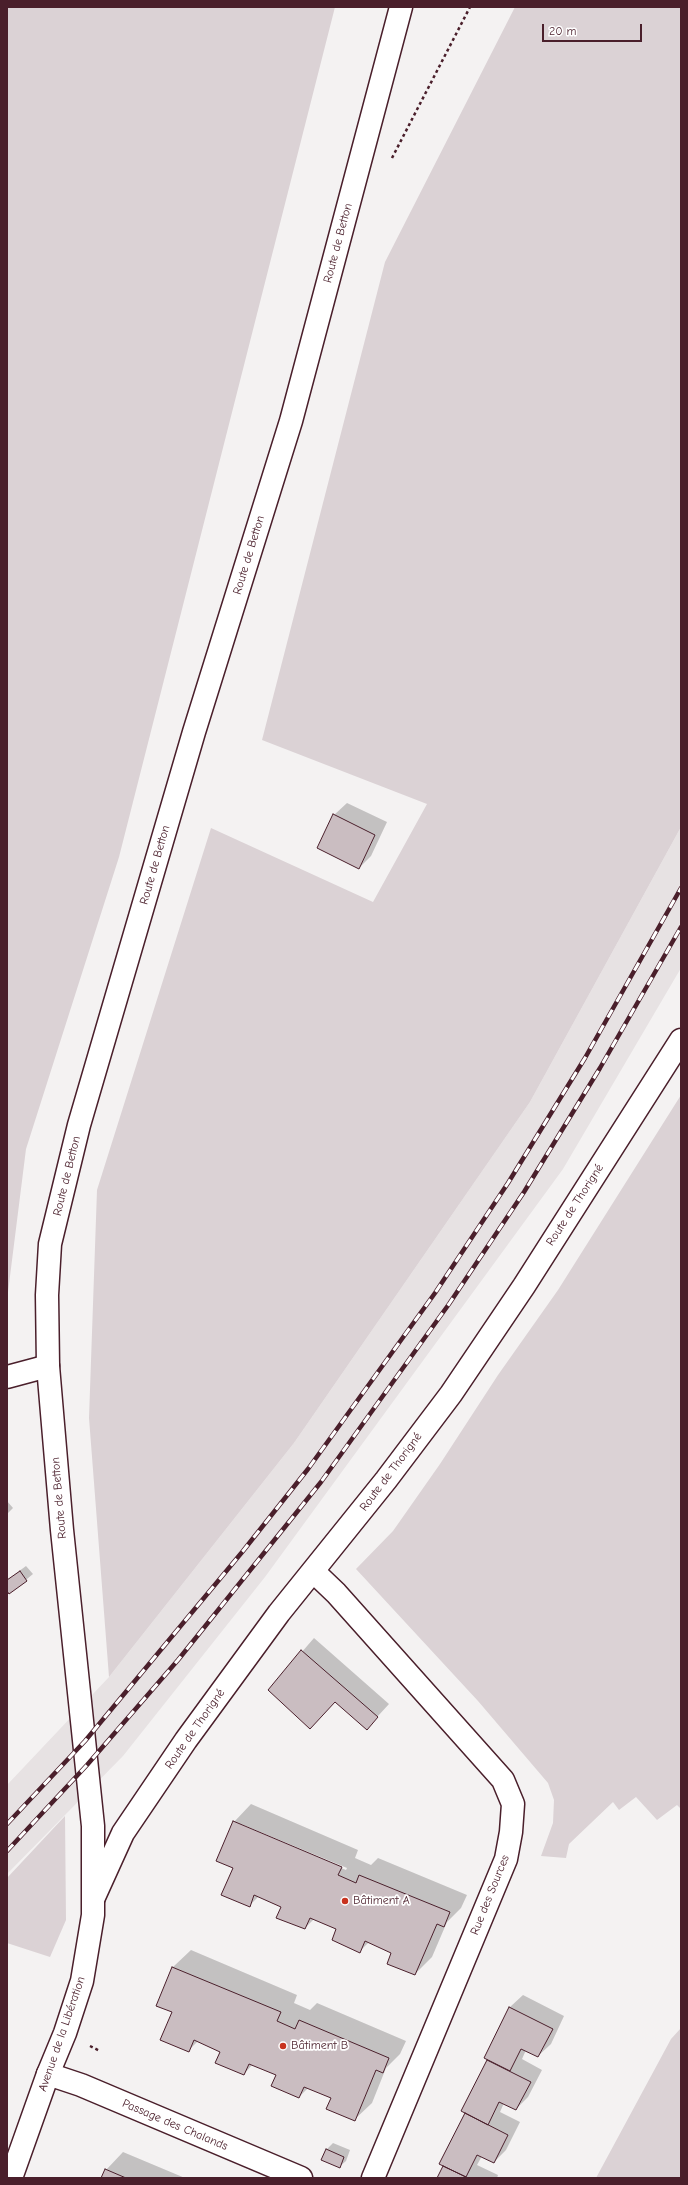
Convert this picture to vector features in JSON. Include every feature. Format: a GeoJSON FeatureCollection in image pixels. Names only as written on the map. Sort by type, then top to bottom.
{"type":"FeatureCollection","features":[{"type":"Feature","properties":{"kind":"main road","name":"Route de Betton"},"geometry":{"type":"LineString","coordinates":[[87,1765],[62,1530],[48,1366],[47,1295],[50,1244],[79,1125],[194,732],[290,421],[400,7]]}},
{"type":"Feature","properties":{"kind":"main road","name":"Route de Thorigné"},"geometry":{"type":"LineString","coordinates":[[94,1897],[123,1833],[131,1820],[279,1613],[314,1572],[455,1388],[524,1286],[681,1040]]}},
{"type":"Feature","properties":{"kind":"main road"},"geometry":{"type":"LineString","coordinates":[[7,1376],[48,1366]]}},
{"type":"Feature","properties":{"kind":"main road","name":"Rue des Sources"},"geometry":{"type":"LineString","coordinates":[[314,1572],[336,1593],[503,1780],[513,1804],[511,1832],[506,1859],[373,2178]]}},
{"type":"Feature","properties":{"kind":"main road","name":"Avenue de la Libération"},"geometry":{"type":"LineString","coordinates":[[11,2178],[48,2074],[65,2033],[82,1981],[88,1953],[94,1897],[93,1826],[87,1765]]}},
{"type":"Feature","properties":{"kind":"main road","name":"Passage des Chalands"},"geometry":{"type":"LineString","coordinates":[[48,2074],[81,2085],[301,2178]]}},
{"type":"Feature","properties":{"kind":"path"},"geometry":{"type":"LineString","coordinates":[[391,160],[470,7]]}},
{"type":"Feature","properties":{"kind":"shaded area"},"geometry":{"type":"Polygon","coordinates":[[[7,7],[335,7],[119,857],[26,1149],[7,1300],[7,7]]]}},
{"type":"Feature","properties":{"kind":"shaded area"},"geometry":{"type":"Polygon","coordinates":[[[515,7],[681,7],[681,827],[530,1102],[294,1443],[109,1677],[89,1418],[97,1190],[211,828],[373,902],[427,804],[262,740],[385,262],[515,7]]]}},
{"type":"Feature","properties":{"kind":"shaded area"},"geometry":{"type":"Polygon","coordinates":[[[681,827],[681,968],[563,1169],[265,1577],[123,1756],[7,1874],[7,1785],[109,1677],[294,1443],[530,1102],[681,827]]]}},
{"type":"Feature","properties":{"kind":"shaded area"},"geometry":{"type":"Polygon","coordinates":[[[681,1095],[681,1809],[677,1805],[657,1820],[636,1797],[619,1810],[613,1802],[569,1844],[566,1858],[541,1856],[553,1823],[554,1800],[548,1783],[478,1701],[356,1569],[393,1531],[440,1464],[498,1375],[558,1290],[681,1095]]]}},
{"type":"Feature","properties":{"kind":"shaded area"},"geometry":{"type":"Polygon","coordinates":[[[65,1816],[66,1920],[50,1957],[7,1943],[7,1878],[65,1816]]]}},
{"type":"Feature","properties":{"kind":"shaded area"},"geometry":{"type":"Polygon","coordinates":[[[681,2028],[681,2178],[596,2178],[671,2039],[681,2028]]]}},
{"type":"Feature","properties":{"kind":"building"},"geometry":{"type":"Polygon","coordinates":[[[333,814],[375,835],[359,869],[317,848],[333,814]]]}},
{"type":"Feature","properties":{"kind":"building"},"geometry":{"type":"Polygon","coordinates":[[[20,1571],[27,1581],[9,1594],[7,1591],[7,1580],[20,1571]]]}},
{"type":"Feature","properties":{"kind":"building"},"geometry":{"type":"Polygon","coordinates":[[[301,1650],[378,1717],[367,1730],[335,1702],[310,1729],[268,1690],[301,1650]]]}},
{"type":"Feature","properties":{"kind":"building","name":"Bâtiment A"},"geometry":{"type":"Polygon","coordinates":[[[233,1821],[342,1867],[338,1875],[356,1883],[359,1875],[450,1912],[444,1927],[437,1924],[415,1975],[387,1964],[391,1953],[365,1941],[360,1953],[332,1940],[336,1929],[310,1918],[305,1929],[276,1918],[281,1907],[254,1895],[250,1907],[221,1895],[233,1868],[216,1861],[233,1821]]]}},
{"type":"Feature","properties":{"kind":"building","name":"Bâtiment B"},"geometry":{"type":"Polygon","coordinates":[[[172,1967],[281,2012],[277,2021],[295,2029],[299,2020],[389,2058],[383,2073],[376,2070],[355,2121],[326,2109],[331,2098],[304,2087],[299,2098],[271,2086],[276,2075],[249,2064],[244,2075],[215,2063],[220,2052],[194,2040],[189,2052],[160,2040],[172,2012],[156,2006],[172,1967]]]}},
{"type":"Feature","properties":{"kind":"building"},"geometry":{"type":"Polygon","coordinates":[[[509,2007],[553,2029],[538,2057],[521,2049],[510,2071],[484,2058],[509,2007]]]}},
{"type":"Feature","properties":{"kind":"building"},"geometry":{"type":"Polygon","coordinates":[[[487,2060],[531,2082],[516,2110],[499,2102],[488,2125],[461,2111],[487,2060]]]}},
{"type":"Feature","properties":{"kind":"building"},"geometry":{"type":"Polygon","coordinates":[[[465,2113],[508,2135],[494,2163],[477,2155],[466,2177],[439,2164],[465,2113]]]}},
{"type":"Feature","properties":{"kind":"building"},"geometry":{"type":"Polygon","coordinates":[[[326,2149],[344,2157],[340,2168],[321,2160],[326,2149]]]}},
{"type":"Feature","properties":{"kind":"building"},"geometry":{"type":"Polygon","coordinates":[[[443,2166],[466,2177],[467,2178],[437,2178],[443,2166]]]}},
{"type":"Feature","properties":{"kind":"building"},"geometry":{"type":"Polygon","coordinates":[[[105,2169],[126,2178],[101,2178],[105,2169]]]}},
{"type":"Feature","properties":{"kind":"railway"},"geometry":{"type":"LineString","coordinates":[[7,1824],[85,1741],[243,1551],[308,1469],[435,1293],[508,1183],[585,1058],[681,888]]}},
{"type":"Feature","properties":{"kind":"railway"},"geometry":{"type":"LineString","coordinates":[[7,1851],[87,1765],[178,1660],[321,1482],[449,1304],[524,1192],[600,1068],[681,927]]}},
{"type":"Feature","properties":{"kind":"place","name":"Bâtiment A"},"geometry":{"type":"Point","coordinates":[345,1901]}},
{"type":"Feature","properties":{"kind":"place","name":"Bâtiment B"},"geometry":{"type":"Point","coordinates":[283,2046]}}]}
